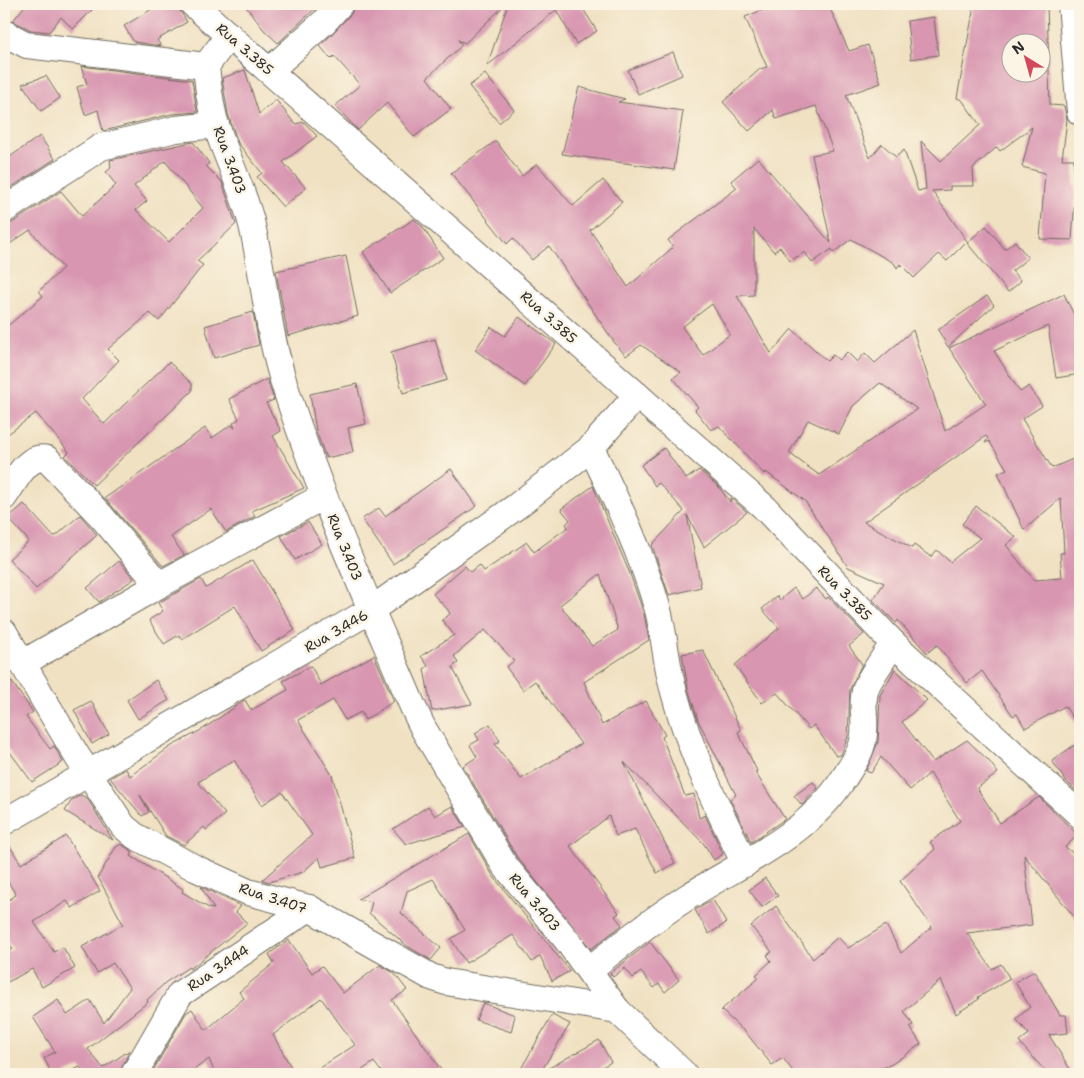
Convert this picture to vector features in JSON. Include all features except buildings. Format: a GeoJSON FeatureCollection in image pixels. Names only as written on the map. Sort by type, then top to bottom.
{"type":"FeatureCollection","features":[{"type":"Feature","properties":{"kind":"street","name":"Rua 3.385"},"geometry":{"type":"LineString","coordinates":[[193,4],[764,507],[892,643],[1080,815]]}},
{"type":"Feature","properties":{"kind":"street"},"geometry":{"type":"LineString","coordinates":[[270,70],[324,22],[340,4]]}},
{"type":"Feature","properties":{"kind":"street"},"geometry":{"type":"LineString","coordinates":[[1071,4],[1080,112]]}},
{"type":"Feature","properties":{"kind":"street"},"geometry":{"type":"LineString","coordinates":[[4,33],[27,45],[206,66],[229,35]]}},
{"type":"Feature","properties":{"kind":"street","name":"Rua 3.403"},"geometry":{"type":"LineString","coordinates":[[206,66],[208,93],[216,124],[247,208],[256,243],[271,340],[283,381],[324,496],[371,610],[423,728],[493,847],[518,882],[550,919],[617,1010],[684,1074]]}},
{"type":"Feature","properties":{"kind":"street"},"geometry":{"type":"LineString","coordinates":[[4,210],[101,147],[176,130],[216,124]]}},
{"type":"Feature","properties":{"kind":"street","name":"Rua 3.446"},"geometry":{"type":"LineString","coordinates":[[4,822],[371,610],[517,506],[591,448],[637,395]]}},
{"type":"Feature","properties":{"kind":"street"},"geometry":{"type":"LineString","coordinates":[[591,448],[628,523],[658,610],[674,692],[683,721],[712,795],[745,864]]}},
{"type":"Feature","properties":{"kind":"street"},"geometry":{"type":"LineString","coordinates":[[4,497],[31,460],[39,457],[47,459],[102,517],[159,585]]}},
{"type":"Feature","properties":{"kind":"street"},"geometry":{"type":"LineString","coordinates":[[23,663],[159,585],[324,496]]}},
{"type":"Feature","properties":{"kind":"street","name":"Rua 3.407"},"geometry":{"type":"LineString","coordinates":[[4,632],[123,826],[134,836],[195,868],[248,892],[308,908],[431,977],[446,982],[617,1010]]}},
{"type":"Feature","properties":{"kind":"street"},"geometry":{"type":"LineString","coordinates":[[589,970],[617,947],[689,896],[780,842],[820,809],[843,780],[862,748],[864,732],[862,706],[867,685],[892,643]]}},
{"type":"Feature","properties":{"kind":"street","name":"Rua 3.444"},"geometry":{"type":"LineString","coordinates":[[134,1074],[180,994],[308,908]]}}]}
